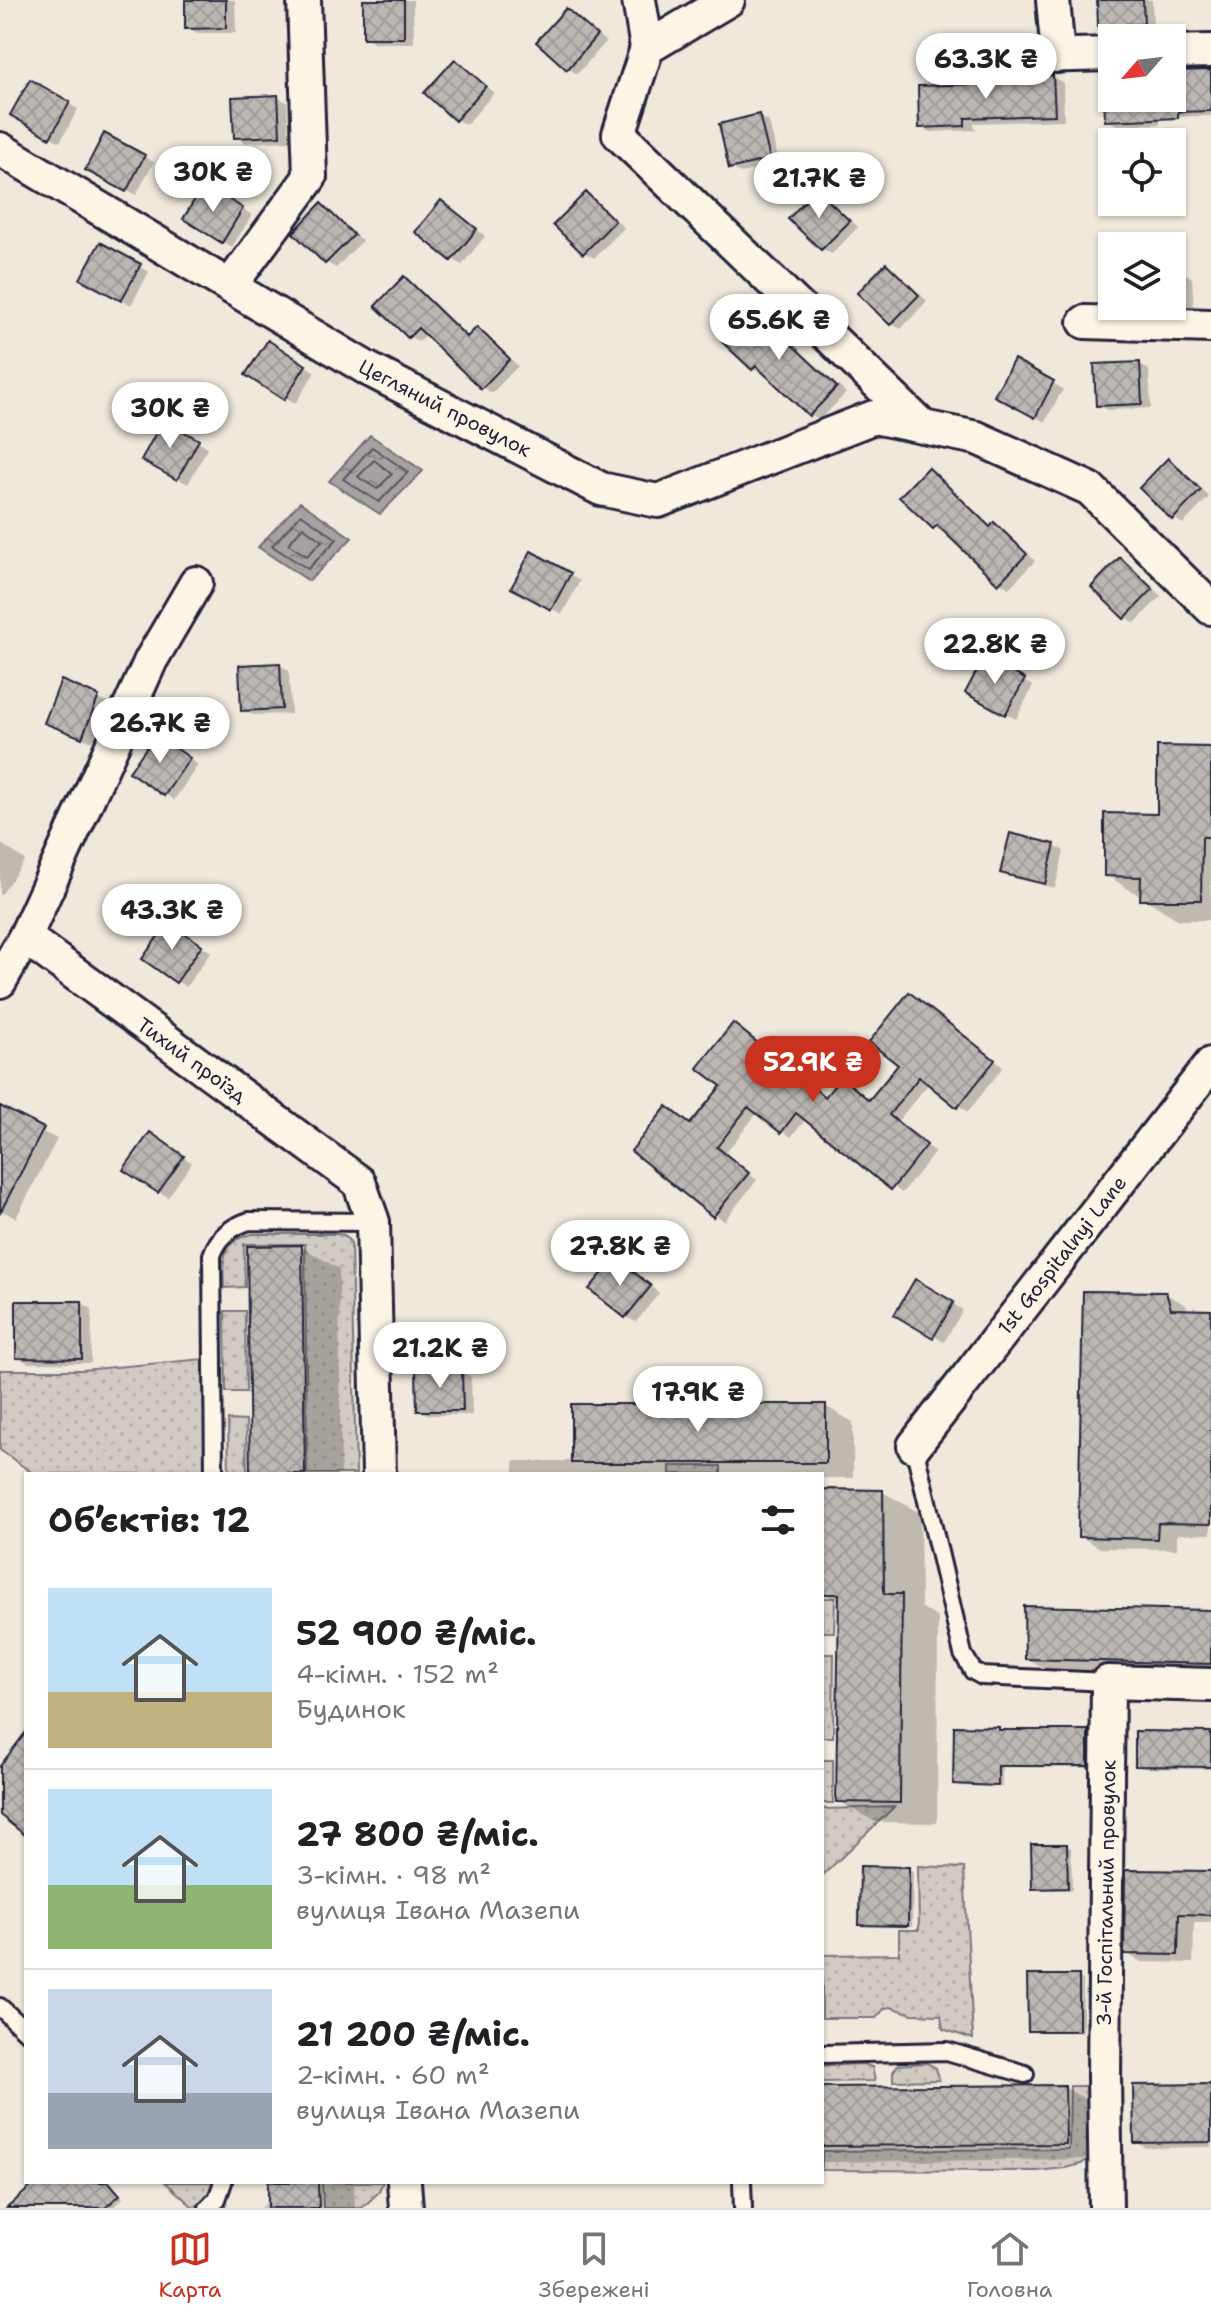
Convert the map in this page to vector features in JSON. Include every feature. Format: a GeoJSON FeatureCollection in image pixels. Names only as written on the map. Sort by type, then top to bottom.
{"type":"FeatureCollection","features":[{"type":"Feature","properties":{"kind":"street"},"geometry":{"type":"LineString","coordinates":[[230,286],[310,177],[304,0]]}},
{"type":"Feature","properties":{"kind":"street"},"geometry":{"type":"LineString","coordinates":[[639,0],[647,48],[619,134],[923,427]]}},
{"type":"Feature","properties":{"kind":"street"},"geometry":{"type":"LineString","coordinates":[[647,48],[728,0]]}},
{"type":"Feature","properties":{"kind":"street"},"geometry":{"type":"LineString","coordinates":[[1053,0],[1058,56]]}},
{"type":"Feature","properties":{"kind":"street"},"geometry":{"type":"LineString","coordinates":[[1186,52],[1211,51]]}},
{"type":"Feature","properties":{"kind":"street"},"geometry":{"type":"LineString","coordinates":[[956,58],[1098,55]]}},
{"type":"Feature","properties":{"kind":"street","name":"Цегляний провулок"},"geometry":{"type":"LineString","coordinates":[[0,149],[368,369],[601,489],[658,501],[874,417],[977,438],[1090,489],[1211,608]]}},
{"type":"Feature","properties":{"kind":"street"},"geometry":{"type":"LineString","coordinates":[[1085,322],[1211,326]]}},
{"type":"Feature","properties":{"kind":"street"},"geometry":{"type":"LineString","coordinates":[[0,981],[25,937],[151,660],[196,583]]}},
{"type":"Feature","properties":{"kind":"street","name":"Тихий проїзд"},"geometry":{"type":"LineString","coordinates":[[25,937],[359,1182],[373,1222]]}},
{"type":"Feature","properties":{"kind":"street","name":"1st Gospitalnyi Lane"},"geometry":{"type":"LineString","coordinates":[[914,1446],[1211,1064]]}},
{"type":"Feature","properties":{"kind":"street"},"geometry":{"type":"LineString","coordinates":[[373,1222],[379,1472]]}},
{"type":"Feature","properties":{"kind":"street"},"geometry":{"type":"LineString","coordinates":[[1108,1682],[1211,1685]]}},
{"type":"Feature","properties":{"kind":"street","name":"3-й Госпітальний провулок"},"geometry":{"type":"LineString","coordinates":[[1106,2208],[1104,2077],[1108,1682]]}},
{"type":"Feature","properties":{"kind":"street"},"geometry":{"type":"LineString","coordinates":[[404,2184],[406,2208]]}},
{"type":"Feature","properties":{"kind":"lane"},"geometry":{"type":"LineString","coordinates":[[214,1472],[212,1255],[216,1244],[234,1226],[249,1221],[373,1222]]}},
{"type":"Feature","properties":{"kind":"lane"},"geometry":{"type":"LineString","coordinates":[[914,1446],[967,1665],[982,1676],[1108,1682]]}},
{"type":"Feature","properties":{"kind":"lane"},"geometry":{"type":"LineString","coordinates":[[0,2007],[24,2029]]}},
{"type":"Feature","properties":{"kind":"lane"},"geometry":{"type":"LineString","coordinates":[[824,2054],[947,2051],[1025,2074]]}},
{"type":"Feature","properties":{"kind":"lane"},"geometry":{"type":"LineString","coordinates":[[208,2208],[217,2199],[222,2184]]}},
{"type":"Feature","properties":{"kind":"lane"},"geometry":{"type":"LineString","coordinates":[[742,2184],[743,2208]]}},
{"type":"Feature","properties":{"kind":"shaded area"},"geometry":{"type":"Polygon","coordinates":[[[253,1234],[337,1234],[344,1235],[351,1243],[356,1472],[307,1472],[305,1244],[244,1244],[245,1287],[224,1288],[226,1253],[234,1241],[253,1234]]]}},
{"type":"Feature","properties":{"kind":"shaded area"},"geometry":{"type":"Polygon","coordinates":[[[225,1311],[245,1311],[246,1392],[226,1392],[225,1311]]]}},
{"type":"Feature","properties":{"kind":"shaded area"},"geometry":{"type":"Polygon","coordinates":[[[204,1359],[207,1472],[31,1472],[0,1450],[0,1370],[82,1370],[204,1359]]]}},
{"type":"Feature","properties":{"kind":"shaded area"},"geometry":{"type":"Polygon","coordinates":[[[228,1420],[246,1421],[247,1472],[229,1472],[228,1420]]]}},
{"type":"Feature","properties":{"kind":"shaded area"},"geometry":{"type":"Polygon","coordinates":[[[670,1466],[721,1466],[721,1472],[670,1472],[670,1466]]]}},
{"type":"Feature","properties":{"kind":"shaded area"},"geometry":{"type":"Polygon","coordinates":[[[824,1598],[835,1598],[834,1632],[824,1632],[824,1598]]]}},
{"type":"Feature","properties":{"kind":"shaded area"},"geometry":{"type":"Polygon","coordinates":[[[824,1654],[834,1654],[833,1737],[824,1737],[824,1654]]]}},
{"type":"Feature","properties":{"kind":"shaded area"},"geometry":{"type":"Polygon","coordinates":[[[824,1760],[833,1760],[833,1803],[824,1803],[824,1760]]]}},
{"type":"Feature","properties":{"kind":"shaded area"},"geometry":{"type":"Polygon","coordinates":[[[894,1807],[824,1874],[824,1809],[894,1807]]]}},
{"type":"Feature","properties":{"kind":"shaded area"},"geometry":{"type":"Polygon","coordinates":[[[918,1866],[964,1868],[973,2039],[943,2029],[941,2015],[912,2014],[891,2007],[885,2008],[876,2018],[824,2018],[824,1955],[899,1954],[899,1930],[919,1930],[918,1866]]]}},
{"type":"Feature","properties":{"kind":"shaded area"},"geometry":{"type":"Polygon","coordinates":[[[927,2063],[936,2068],[939,2080],[893,2081],[893,2072],[898,2065],[927,2063]]]}},
{"type":"Feature","properties":{"kind":"shaded area"},"geometry":{"type":"Polygon","coordinates":[[[863,2064],[872,2067],[875,2081],[824,2082],[824,2066],[863,2064]]]}},
{"type":"Feature","properties":{"kind":"shaded area"},"geometry":{"type":"Polygon","coordinates":[[[1070,2086],[1092,2086],[1093,2156],[1081,2164],[1037,2171],[824,2170],[824,2151],[1069,2149],[1070,2086]]]}},
{"type":"Feature","properties":{"kind":"shaded area"},"geometry":{"type":"Polygon","coordinates":[[[167,2184],[214,2184],[201,2205],[192,2206],[167,2184]]]}},
{"type":"Feature","properties":{"kind":"shaded area"},"geometry":{"type":"Polygon","coordinates":[[[322,2184],[382,2184],[378,2193],[362,2208],[323,2208],[322,2184]]]}},
{"type":"Feature","properties":{"kind":"water"},"geometry":{"type":"Polygon","coordinates":[[[370,435],[423,471],[380,514],[329,481],[370,435]]]}},
{"type":"Feature","properties":{"kind":"water"},"geometry":{"type":"Polygon","coordinates":[[[300,502],[352,538],[309,581],[258,547],[300,502]]]}},
{"type":"Feature","properties":{"kind":"building"},"geometry":{"type":"Polygon","coordinates":[[[185,0],[226,0],[226,28],[185,29],[185,0]]]}},
{"type":"Feature","properties":{"kind":"building"},"geometry":{"type":"Polygon","coordinates":[[[363,0],[404,0],[404,38],[363,38],[363,0]]]}},
{"type":"Feature","properties":{"kind":"building"},"geometry":{"type":"Polygon","coordinates":[[[1097,0],[1143,0],[1144,24],[1098,26],[1097,0]]]}},
{"type":"Feature","properties":{"kind":"building"},"geometry":{"type":"Polygon","coordinates":[[[566,8],[597,35],[567,70],[536,42],[566,8]]]}},
{"type":"Feature","properties":{"kind":"building"},"geometry":{"type":"Polygon","coordinates":[[[455,59],[486,86],[455,121],[424,93],[455,59]]]}},
{"type":"Feature","properties":{"kind":"building"},"geometry":{"type":"Polygon","coordinates":[[[1211,70],[1211,111],[1186,112],[1186,71],[1211,70]]]}},
{"type":"Feature","properties":{"kind":"building"},"geometry":{"type":"Polygon","coordinates":[[[1053,75],[1055,115],[965,118],[965,126],[919,128],[918,86],[1008,83],[1008,76],[1053,75]]]}},
{"type":"Feature","properties":{"kind":"building"},"geometry":{"type":"Polygon","coordinates":[[[30,79],[70,102],[50,138],[10,115],[30,79]]]}},
{"type":"Feature","properties":{"kind":"building"},"geometry":{"type":"Polygon","coordinates":[[[278,95],[280,136],[234,138],[232,97],[278,95]]]}},
{"type":"Feature","properties":{"kind":"building"},"geometry":{"type":"Polygon","coordinates":[[[1105,112],[1178,112],[1178,118],[1105,121],[1105,112]]]}},
{"type":"Feature","properties":{"kind":"building"},"geometry":{"type":"Polygon","coordinates":[[[759,114],[770,159],[729,169],[719,124],[759,114]]]}},
{"type":"Feature","properties":{"kind":"building"},"geometry":{"type":"Polygon","coordinates":[[[104,133],[145,155],[126,192],[85,170],[104,133]]]}},
{"type":"Feature","properties":{"kind":"building"},"geometry":{"type":"Polygon","coordinates":[[[204,184],[243,208],[222,243],[183,219],[204,184]]]}},
{"type":"Feature","properties":{"kind":"building"},"geometry":{"type":"Polygon","coordinates":[[[816,189],[850,221],[821,250],[788,219],[816,189]]]}},
{"type":"Feature","properties":{"kind":"building"},"geometry":{"type":"Polygon","coordinates":[[[586,192],[615,221],[583,254],[553,225],[586,192]]]}},
{"type":"Feature","properties":{"kind":"building"},"geometry":{"type":"Polygon","coordinates":[[[441,200],[477,229],[451,261],[415,232],[441,200]]]}},
{"type":"Feature","properties":{"kind":"building"},"geometry":{"type":"Polygon","coordinates":[[[321,203],[354,235],[325,264],[293,233],[321,203]]]}},
{"type":"Feature","properties":{"kind":"building"},"geometry":{"type":"Polygon","coordinates":[[[100,242],[141,264],[121,301],[80,279],[100,242]]]}},
{"type":"Feature","properties":{"kind":"building"},"geometry":{"type":"Polygon","coordinates":[[[886,263],[919,295],[890,325],[857,293],[886,263]]]}},
{"type":"Feature","properties":{"kind":"building"},"geometry":{"type":"Polygon","coordinates":[[[404,276],[467,337],[477,327],[510,359],[481,389],[418,328],[408,338],[375,306],[404,276]]]}},
{"type":"Feature","properties":{"kind":"building"},"geometry":{"type":"Polygon","coordinates":[[[754,309],[837,387],[809,416],[756,366],[752,370],[722,342],[754,309]]]}},
{"type":"Feature","properties":{"kind":"building"},"geometry":{"type":"Polygon","coordinates":[[[268,340],[306,365],[284,400],[245,375],[268,340]]]}},
{"type":"Feature","properties":{"kind":"building"},"geometry":{"type":"Polygon","coordinates":[[[1014,359],[1054,381],[1035,418],[994,396],[1014,359]]]}},
{"type":"Feature","properties":{"kind":"building"},"geometry":{"type":"Polygon","coordinates":[[[1140,362],[1142,404],[1096,406],[1094,364],[1140,362]]]}},
{"type":"Feature","properties":{"kind":"building"},"geometry":{"type":"Polygon","coordinates":[[[163,420],[199,440],[177,480],[141,460],[163,420]]]}},
{"type":"Feature","properties":{"kind":"building"},"geometry":{"type":"Polygon","coordinates":[[[1168,458],[1201,490],[1172,520],[1139,488],[1168,458]]]}},
{"type":"Feature","properties":{"kind":"building"},"geometry":{"type":"Polygon","coordinates":[[[928,467],[990,527],[994,522],[1027,554],[998,584],[937,525],[933,529],[899,497],[928,467]]]}},
{"type":"Feature","properties":{"kind":"building"},"geometry":{"type":"Polygon","coordinates":[[[531,551],[571,573],[551,610],[511,588],[531,551]]]}},
{"type":"Feature","properties":{"kind":"building"},"geometry":{"type":"Polygon","coordinates":[[[1120,557],[1153,589],[1124,619],[1091,587],[1120,557]]]}},
{"type":"Feature","properties":{"kind":"building"},"geometry":{"type":"Polygon","coordinates":[[[984,657],[1025,679],[1005,715],[965,693],[984,657]]]}},
{"type":"Feature","properties":{"kind":"building"},"geometry":{"type":"Polygon","coordinates":[[[280,663],[282,709],[241,711],[239,665],[280,663]]]}},
{"type":"Feature","properties":{"kind":"building"},"geometry":{"type":"Polygon","coordinates":[[[61,680],[99,696],[82,738],[44,723],[61,680]]]}},
{"type":"Feature","properties":{"kind":"building"},"geometry":{"type":"Polygon","coordinates":[[[156,734],[190,758],[164,796],[129,772],[156,734]]]}},
{"type":"Feature","properties":{"kind":"building"},"geometry":{"type":"Polygon","coordinates":[[[1157,746],[1211,747],[1211,837],[1202,837],[1201,900],[1140,900],[1141,877],[1104,876],[1104,813],[1157,814],[1157,746]]]}},
{"type":"Feature","properties":{"kind":"building"},"geometry":{"type":"Polygon","coordinates":[[[1010,833],[1055,844],[1045,884],[1000,873],[1010,833]]]}},
{"type":"Feature","properties":{"kind":"building"},"geometry":{"type":"Polygon","coordinates":[[[168,922],[202,945],[176,983],[142,959],[168,922]]]}},
{"type":"Feature","properties":{"kind":"building"},"geometry":{"type":"Polygon","coordinates":[[[909,992],[995,1060],[957,1108],[919,1077],[889,1115],[927,1145],[891,1190],[796,1113],[781,1133],[748,1107],[717,1147],[749,1173],[713,1217],[631,1151],[667,1106],[690,1124],[721,1086],[697,1068],[733,1023],[825,1097],[841,1077],[869,1100],[898,1065],[869,1042],[909,992]]]}},
{"type":"Feature","properties":{"kind":"building"},"geometry":{"type":"Polygon","coordinates":[[[0,1106],[44,1128],[0,1213],[0,1106]]]}},
{"type":"Feature","properties":{"kind":"building"},"geometry":{"type":"Polygon","coordinates":[[[150,1132],[184,1156],[158,1193],[123,1170],[150,1132]]]}},
{"type":"Feature","properties":{"kind":"building"},"geometry":{"type":"Polygon","coordinates":[[[302,1245],[305,1472],[250,1472],[247,1246],[302,1245]]]}},
{"type":"Feature","properties":{"kind":"building"},"geometry":{"type":"Polygon","coordinates":[[[616,1257],[651,1286],[625,1318],[589,1289],[616,1257]]]}},
{"type":"Feature","properties":{"kind":"building"},"geometry":{"type":"Polygon","coordinates":[[[915,1279],[954,1302],[933,1338],[894,1315],[915,1279]]]}},
{"type":"Feature","properties":{"kind":"building"},"geometry":{"type":"Polygon","coordinates":[[[1083,1291],[1166,1292],[1171,1309],[1211,1310],[1211,1524],[1158,1523],[1157,1539],[1078,1537],[1083,1291]]]}},
{"type":"Feature","properties":{"kind":"building"},"geometry":{"type":"Polygon","coordinates":[[[16,1301],[82,1301],[82,1359],[16,1358],[16,1301]]]}},
{"type":"Feature","properties":{"kind":"building"},"geometry":{"type":"Polygon","coordinates":[[[462,1369],[463,1411],[417,1411],[416,1370],[462,1369]]]}},
{"type":"Feature","properties":{"kind":"building"},"geometry":{"type":"Polygon","coordinates":[[[571,1404],[826,1404],[826,1463],[571,1463],[571,1404]]]}},
{"type":"Feature","properties":{"kind":"building"},"geometry":{"type":"Polygon","coordinates":[[[824,1489],[883,1490],[884,1594],[902,1594],[900,1803],[836,1802],[839,1594],[824,1594],[824,1489]]]}},
{"type":"Feature","properties":{"kind":"building"},"geometry":{"type":"Polygon","coordinates":[[[1024,1606],[1211,1610],[1211,1664],[1025,1659],[1024,1606]]]}},
{"type":"Feature","properties":{"kind":"building"},"geometry":{"type":"Polygon","coordinates":[[[954,1726],[999,1727],[999,1730],[1088,1730],[1088,1766],[998,1766],[998,1786],[953,1784],[954,1726]]]}},
{"type":"Feature","properties":{"kind":"building"},"geometry":{"type":"Polygon","coordinates":[[[1135,1731],[1211,1732],[1211,1767],[1135,1766],[1135,1731]]]}},
{"type":"Feature","properties":{"kind":"building"},"geometry":{"type":"Polygon","coordinates":[[[24,1735],[24,1834],[0,1815],[0,1766],[24,1735]]]}},
{"type":"Feature","properties":{"kind":"building"},"geometry":{"type":"Polygon","coordinates":[[[1031,1844],[1067,1844],[1068,1888],[1032,1889],[1031,1844]]]}},
{"type":"Feature","properties":{"kind":"building"},"geometry":{"type":"Polygon","coordinates":[[[860,1866],[909,1867],[908,1926],[859,1925],[860,1866]]]}},
{"type":"Feature","properties":{"kind":"building"},"geometry":{"type":"Polygon","coordinates":[[[1125,1870],[1211,1871],[1211,1915],[1179,1914],[1178,1955],[1124,1954],[1125,1870]]]}},
{"type":"Feature","properties":{"kind":"building"},"geometry":{"type":"Polygon","coordinates":[[[1027,1975],[1079,1975],[1079,2031],[1028,2031],[1027,1975]]]}},
{"type":"Feature","properties":{"kind":"building"},"geometry":{"type":"Polygon","coordinates":[[[1211,2084],[1211,2142],[1134,2143],[1133,2085],[1211,2084]]]}},
{"type":"Feature","properties":{"kind":"building"},"geometry":{"type":"Polygon","coordinates":[[[1065,2085],[1066,2144],[824,2146],[824,2087],[1065,2085]]]}},
{"type":"Feature","properties":{"kind":"building"},"geometry":{"type":"Polygon","coordinates":[[[34,2184],[111,2184],[120,2195],[105,2208],[7,2208],[34,2184]]]}},
{"type":"Feature","properties":{"kind":"building"},"geometry":{"type":"Polygon","coordinates":[[[268,2184],[318,2184],[319,2208],[268,2208],[268,2184]]]}}]}
